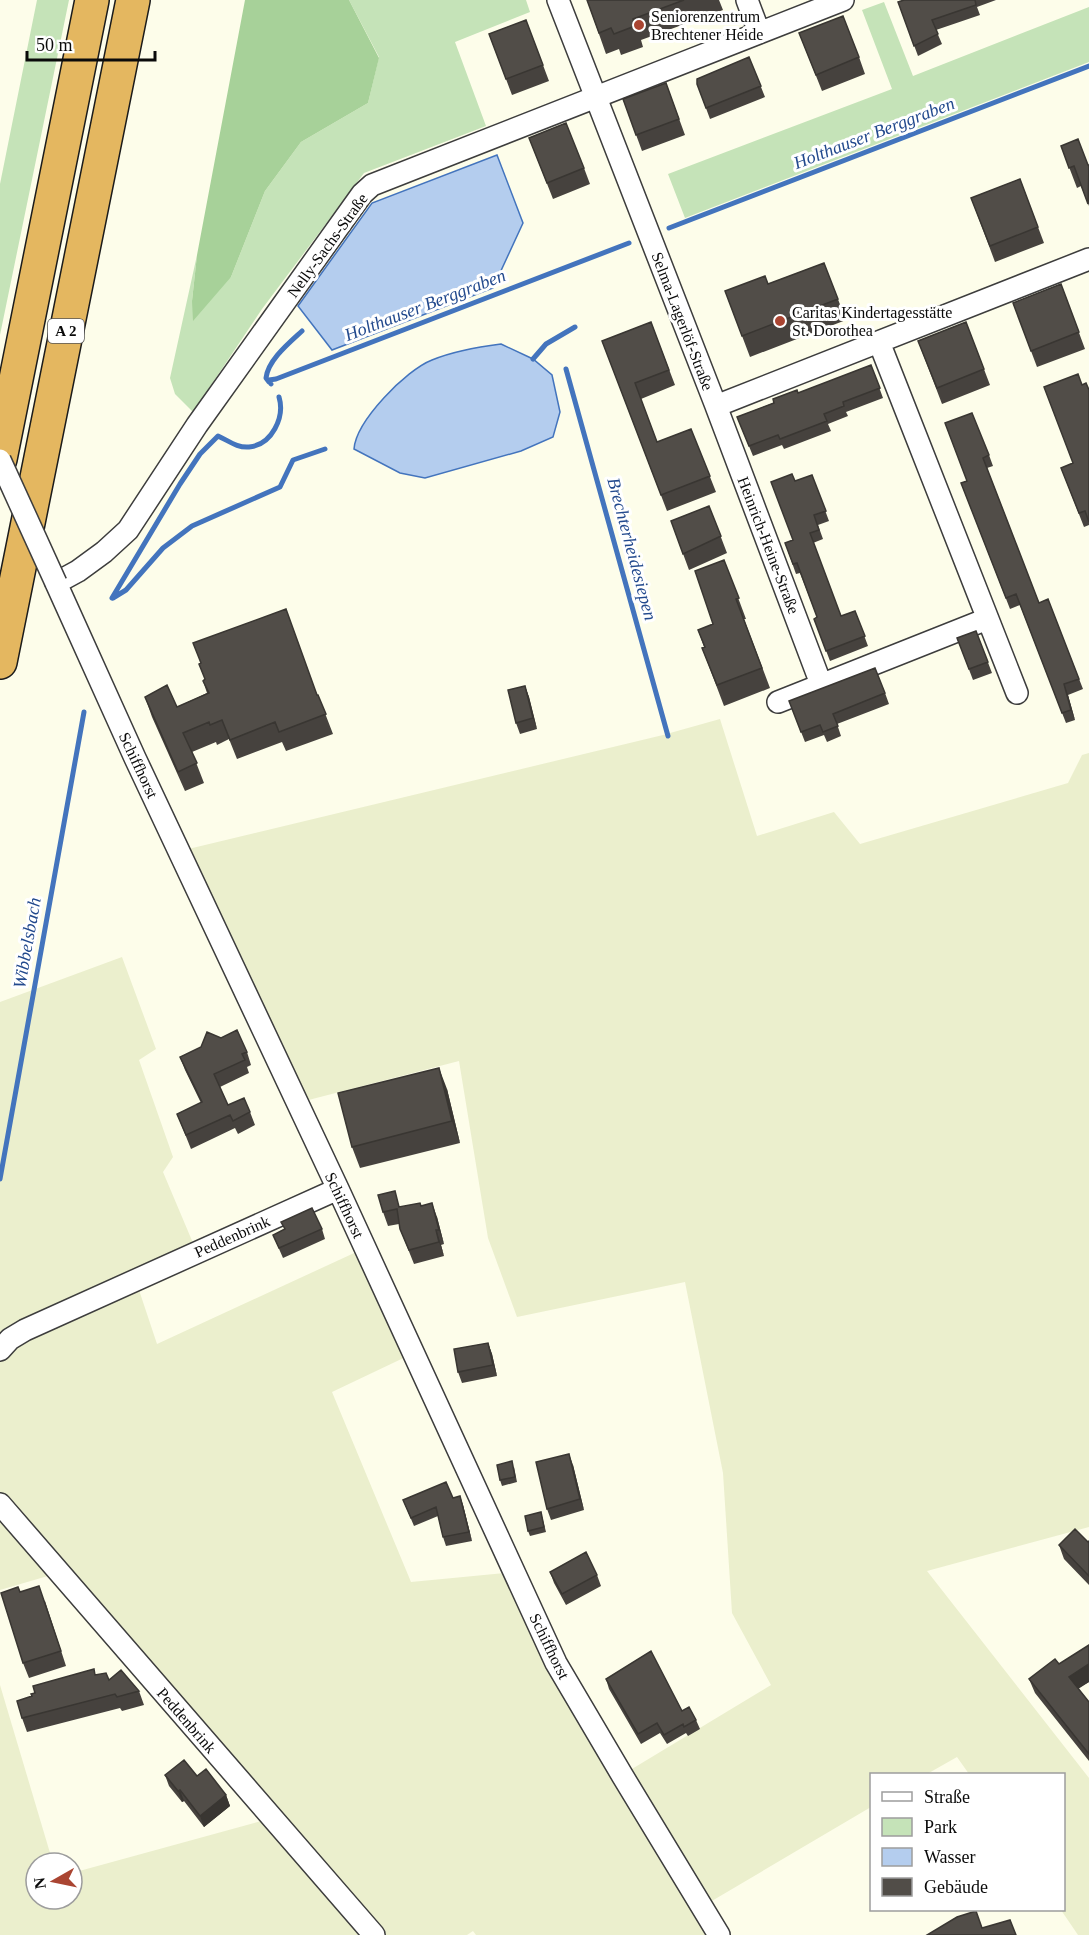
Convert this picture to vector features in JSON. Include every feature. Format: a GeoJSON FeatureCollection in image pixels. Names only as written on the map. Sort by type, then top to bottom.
{"type":"FeatureCollection","features":[{"type":"Feature","properties":{"kind":"highway","name":"A 2"},"geometry":{"type":"LineString","coordinates":[[0,459],[92,0]]}},
{"type":"Feature","properties":{"kind":"highway","name":"A 2"},"geometry":{"type":"LineString","coordinates":[[0,662],[133,0]]}},
{"type":"Feature","properties":{"kind":"street","name":"Selma-Lagerlöf-Straße"},"geometry":{"type":"LineString","coordinates":[[558,0],[716,406],[879,342],[1087,266]]}},
{"type":"Feature","properties":{"kind":"street"},"geometry":{"type":"LineString","coordinates":[[747,0],[759,32]]}},
{"type":"Feature","properties":{"kind":"street","name":"Nelly-Sachs-Straße"},"geometry":{"type":"LineString","coordinates":[[56,583],[78,571],[104,552],[128,530],[197,424],[362,194],[372,184],[843,0]]}},
{"type":"Feature","properties":{"kind":"street"},"geometry":{"type":"LineString","coordinates":[[879,342],[1017,693]]}},
{"type":"Feature","properties":{"kind":"street","name":"Heinrich-Heine-Straße"},"geometry":{"type":"LineString","coordinates":[[716,406],[821,684]]}},
{"type":"Feature","properties":{"kind":"street","name":"Schiffhorst"},"geometry":{"type":"LineString","coordinates":[[0,459],[135,758],[339,1189],[556,1663],[719,1935]]}},
{"type":"Feature","properties":{"kind":"street"},"geometry":{"type":"LineString","coordinates":[[778,702],[987,619]]}},
{"type":"Feature","properties":{"kind":"street","name":"Peddenbrink"},"geometry":{"type":"LineString","coordinates":[[0,1350],[10,1339],[25,1330],[339,1189]]}},
{"type":"Feature","properties":{"kind":"street","name":"Peddenbrink"},"geometry":{"type":"LineString","coordinates":[[0,1504],[374,1935]]}},
{"type":"Feature","properties":{"kind":"green space"},"geometry":{"type":"Polygon","coordinates":[[[37,0],[69,0],[0,335],[0,184],[37,0]]]}},
{"type":"Feature","properties":{"kind":"green space"},"geometry":{"type":"Polygon","coordinates":[[[245,0],[349,0],[379,58],[368,103],[301,142],[265,191],[231,277],[193,321],[192,301],[197,255],[245,0]]]}},
{"type":"Feature","properties":{"kind":"green space"},"geometry":{"type":"Polygon","coordinates":[[[349,0],[526,0],[530,12],[455,42],[486,126],[364,173],[262,309],[193,412],[175,394],[170,378],[197,255],[192,301],[231,277],[265,191],[301,142],[368,103],[379,57],[349,0]]]}},
{"type":"Feature","properties":{"kind":"green space"},"geometry":{"type":"Polygon","coordinates":[[[884,2],[913,76],[1089,7],[1089,62],[685,218],[668,174],[892,89],[862,10],[884,2]]]}},
{"type":"Feature","properties":{"kind":"green space"},"geometry":{"type":"Polygon","coordinates":[[[720,719],[757,836],[834,812],[860,844],[1068,783],[1082,755],[1089,753],[1089,1527],[927,1571],[1089,1778],[1089,1935],[1078,1935],[1062,1911],[1065,1911],[1065,1773],[968,1773],[957,1757],[929,1773],[870,1773],[870,1808],[705,1905],[721,1935],[476,1935],[473,1931],[467,1935],[0,1935],[0,1685],[49,1851],[24,1851],[24,1911],[84,1911],[84,1870],[272,1818],[58,1573],[0,1590],[0,1002],[122,957],[156,1049],[139,1060],[173,1157],[163,1172],[193,1243],[134,1275],[157,1344],[365,1248],[414,1353],[332,1392],[411,1582],[516,1572],[622,1775],[771,1685],[732,1613],[723,1473],[685,1282],[517,1317],[488,1238],[459,1061],[297,1103],[180,851],[663,735],[720,719]]]}},
{"type":"Feature","properties":{"kind":"water"},"geometry":{"type":"Polygon","coordinates":[[[497,155],[523,223],[493,288],[332,350],[298,306],[372,203],[497,155]]]}},
{"type":"Feature","properties":{"kind":"water"},"geometry":{"type":"Polygon","coordinates":[[[501,344],[533,359],[552,375],[560,412],[553,437],[521,451],[425,478],[400,473],[354,449],[363,425],[373,411],[409,374],[440,357],[501,344]]]}},
{"type":"Feature","properties":{"kind":"building"},"geometry":{"type":"Polygon","coordinates":[[[587,0],[684,0],[633,19],[635,26],[614,34],[611,28],[599,33],[587,0]]]}},
{"type":"Feature","properties":{"kind":"building"},"geometry":{"type":"Polygon","coordinates":[[[904,0],[975,0],[976,5],[932,20],[938,34],[914,46],[898,2],[904,0]]]}},
{"type":"Feature","properties":{"kind":"building"},"geometry":{"type":"Polygon","coordinates":[[[843,16],[859,57],[816,75],[799,33],[843,16]]]}},
{"type":"Feature","properties":{"kind":"building"},"geometry":{"type":"Polygon","coordinates":[[[526,20],[543,65],[506,79],[489,34],[526,20]]]}},
{"type":"Feature","properties":{"kind":"building"},"geometry":{"type":"Polygon","coordinates":[[[749,57],[761,86],[706,108],[697,79],[749,57]]]}},
{"type":"Feature","properties":{"kind":"building"},"geometry":{"type":"Polygon","coordinates":[[[666,83],[679,119],[636,135],[623,99],[666,83]]]}},
{"type":"Feature","properties":{"kind":"building"},"geometry":{"type":"Polygon","coordinates":[[[566,123],[584,168],[547,183],[529,138],[566,123]]]}},
{"type":"Feature","properties":{"kind":"building"},"geometry":{"type":"Polygon","coordinates":[[[1078,139],[1089,165],[1088,204],[1074,166],[1069,168],[1061,146],[1078,139]]]}},
{"type":"Feature","properties":{"kind":"building"},"geometry":{"type":"Polygon","coordinates":[[[1020,179],[1038,227],[990,246],[971,198],[1020,179]]]}},
{"type":"Feature","properties":{"kind":"building"},"geometry":{"type":"Polygon","coordinates":[[[824,263],[838,299],[742,336],[725,291],[765,276],[768,284],[824,263]]]}},
{"type":"Feature","properties":{"kind":"building"},"geometry":{"type":"Polygon","coordinates":[[[1061,284],[1079,332],[1031,351],[1013,303],[1061,284]]]}},
{"type":"Feature","properties":{"kind":"building"},"geometry":{"type":"Polygon","coordinates":[[[651,322],[669,370],[635,383],[657,442],[691,429],[710,476],[661,495],[602,341],[651,322]]]}},
{"type":"Feature","properties":{"kind":"building"},"geometry":{"type":"Polygon","coordinates":[[[966,322],[984,369],[937,388],[918,341],[966,322]]]}},
{"type":"Feature","properties":{"kind":"building"},"geometry":{"type":"Polygon","coordinates":[[[871,365],[880,388],[843,402],[844,406],[824,414],[827,421],[780,439],[778,435],[749,446],[737,417],[774,403],[773,399],[797,390],[798,393],[871,365]]]}},
{"type":"Feature","properties":{"kind":"building"},"geometry":{"type":"Polygon","coordinates":[[[1078,374],[1082,385],[1086,383],[1089,390],[1089,522],[1085,511],[1079,513],[1061,468],[1073,463],[1044,387],[1078,374]]]}},
{"type":"Feature","properties":{"kind":"building"},"geometry":{"type":"Polygon","coordinates":[[[972,413],[989,455],[983,458],[1039,603],[1048,599],[1079,679],[1064,684],[1071,710],[1062,713],[1016,594],[1006,598],[961,483],[967,481],[945,423],[972,413]]]}},
{"type":"Feature","properties":{"kind":"building"},"geometry":{"type":"Polygon","coordinates":[[[792,474],[795,481],[812,475],[826,511],[814,515],[819,530],[810,533],[841,616],[855,611],[865,636],[826,651],[814,619],[817,617],[797,563],[793,564],[785,543],[793,540],[771,482],[792,474]]]}},
{"type":"Feature","properties":{"kind":"building"},"geometry":{"type":"Polygon","coordinates":[[[709,506],[721,536],[683,554],[671,521],[709,506]]]}},
{"type":"Feature","properties":{"kind":"building"},"geometry":{"type":"Polygon","coordinates":[[[724,560],[762,668],[717,685],[702,648],[705,647],[698,630],[713,624],[695,571],[724,560]]]}},
{"type":"Feature","properties":{"kind":"building"},"geometry":{"type":"Polygon","coordinates":[[[286,609],[326,714],[279,732],[275,722],[230,740],[222,720],[210,725],[209,722],[183,733],[197,763],[178,772],[145,697],[167,685],[177,707],[209,693],[203,681],[205,679],[199,664],[201,663],[193,643],[286,609]]]}},
{"type":"Feature","properties":{"kind":"building"},"geometry":{"type":"Polygon","coordinates":[[[976,631],[988,662],[969,669],[957,638],[976,631]]]}},
{"type":"Feature","properties":{"kind":"building"},"geometry":{"type":"Polygon","coordinates":[[[875,668],[885,693],[833,714],[838,726],[823,732],[820,725],[801,732],[789,701],[875,668]]]}},
{"type":"Feature","properties":{"kind":"building"},"geometry":{"type":"Polygon","coordinates":[[[525,686],[533,718],[516,723],[508,690],[525,686]]]}},
{"type":"Feature","properties":{"kind":"building"},"geometry":{"type":"Polygon","coordinates":[[[237,1030],[247,1052],[242,1054],[245,1060],[214,1074],[228,1105],[244,1098],[250,1112],[233,1121],[230,1115],[186,1135],[177,1114],[202,1102],[180,1057],[201,1047],[207,1032],[221,1038],[237,1030]]]}},
{"type":"Feature","properties":{"kind":"building"},"geometry":{"type":"Polygon","coordinates":[[[439,1068],[452,1121],[352,1147],[338,1093],[439,1068]]]}},
{"type":"Feature","properties":{"kind":"building"},"geometry":{"type":"Polygon","coordinates":[[[395,1191],[399,1207],[432,1203],[439,1230],[436,1230],[439,1242],[409,1250],[400,1229],[397,1209],[383,1212],[378,1195],[395,1191]]]}},
{"type":"Feature","properties":{"kind":"building"},"geometry":{"type":"Polygon","coordinates":[[[312,1208],[322,1229],[279,1248],[273,1235],[285,1229],[281,1222],[312,1208]]]}},
{"type":"Feature","properties":{"kind":"building"},"geometry":{"type":"Polygon","coordinates":[[[488,1343],[493,1365],[458,1372],[454,1349],[488,1343]]]}},
{"type":"Feature","properties":{"kind":"building"},"geometry":{"type":"Polygon","coordinates":[[[569,1454],[580,1499],[547,1509],[536,1462],[569,1454]]]}},
{"type":"Feature","properties":{"kind":"building"},"geometry":{"type":"Polygon","coordinates":[[[512,1461],[515,1477],[500,1480],[497,1465],[512,1461]]]}},
{"type":"Feature","properties":{"kind":"building"},"geometry":{"type":"Polygon","coordinates":[[[446,1482],[453,1498],[460,1496],[469,1532],[443,1537],[436,1507],[411,1518],[403,1500],[446,1482]]]}},
{"type":"Feature","properties":{"kind":"building"},"geometry":{"type":"Polygon","coordinates":[[[541,1512],[544,1527],[528,1531],[525,1516],[541,1512]]]}},
{"type":"Feature","properties":{"kind":"building"},"geometry":{"type":"Polygon","coordinates":[[[1075,1529],[1089,1541],[1089,1576],[1059,1545],[1075,1529]]]}},
{"type":"Feature","properties":{"kind":"building"},"geometry":{"type":"Polygon","coordinates":[[[586,1552],[597,1575],[562,1594],[550,1572],[586,1552]]]}},
{"type":"Feature","properties":{"kind":"building"},"geometry":{"type":"Polygon","coordinates":[[[39,1586],[61,1651],[23,1663],[1,1593],[18,1587],[20,1592],[39,1586]]]}},
{"type":"Feature","properties":{"kind":"building"},"geometry":{"type":"Polygon","coordinates":[[[1089,1645],[1089,1664],[1069,1677],[1089,1702],[1089,1754],[1029,1679],[1055,1659],[1059,1664],[1089,1645]]]}},
{"type":"Feature","properties":{"kind":"building"},"geometry":{"type":"Polygon","coordinates":[[[651,1651],[682,1711],[689,1707],[696,1720],[684,1727],[683,1724],[664,1735],[657,1723],[638,1734],[606,1679],[651,1651]]]}},
{"type":"Feature","properties":{"kind":"building"},"geometry":{"type":"Polygon","coordinates":[[[94,1669],[95,1675],[106,1673],[109,1680],[121,1670],[139,1691],[117,1697],[115,1694],[22,1718],[17,1701],[32,1696],[31,1694],[35,1693],[33,1686],[94,1669]]]}},
{"type":"Feature","properties":{"kind":"building"},"geometry":{"type":"Polygon","coordinates":[[[184,1760],[197,1776],[206,1769],[226,1795],[200,1816],[165,1775],[184,1760]]]}},
{"type":"Feature","properties":{"kind":"building"},"geometry":{"type":"Polygon","coordinates":[[[976,1911],[982,1928],[1010,1920],[1016,1935],[927,1935],[957,1917],[976,1911]]]}},
{"type":"Feature","properties":{"kind":"waterway","name":"Holthauser Berggraben"},"geometry":{"type":"LineString","coordinates":[[669,228],[1089,66]]}},
{"type":"Feature","properties":{"kind":"waterway","name":"Holthauser Berggraben"},"geometry":{"type":"LineString","coordinates":[[271,384],[269,380],[629,243]]}},
{"type":"Feature","properties":{"kind":"waterway"},"geometry":{"type":"LineString","coordinates":[[533,359],[546,344],[575,327]]}},
{"type":"Feature","properties":{"kind":"waterway"},"geometry":{"type":"LineString","coordinates":[[269,382],[266,378],[271,365],[280,352],[302,331]]}},
{"type":"Feature","properties":{"kind":"waterway","name":"Brechterheidesiepen"},"geometry":{"type":"LineString","coordinates":[[566,369],[668,736]]}},
{"type":"Feature","properties":{"kind":"waterway","name":"Wibbelsbach"},"geometry":{"type":"LineString","coordinates":[[112,598],[200,454],[218,436],[245,447],[264,441],[275,429],[278,421],[279,397]]}},
{"type":"Feature","properties":{"kind":"waterway"},"geometry":{"type":"LineString","coordinates":[[113,598],[126,590],[163,548],[192,526],[280,487],[293,460],[325,449]]}},
{"type":"Feature","properties":{"kind":"waterway","name":"Wibbelsbach"},"geometry":{"type":"LineString","coordinates":[[0,1179],[84,712]]}},
{"type":"Feature","properties":{"kind":"place","name":"Seniorenzentrum Brechtener Heide"},"geometry":{"type":"Point","coordinates":[639,25]}},
{"type":"Feature","properties":{"kind":"place","name":"Caritas Kindertagesstätte St. Dorothea"},"geometry":{"type":"Point","coordinates":[780,321]}}]}
